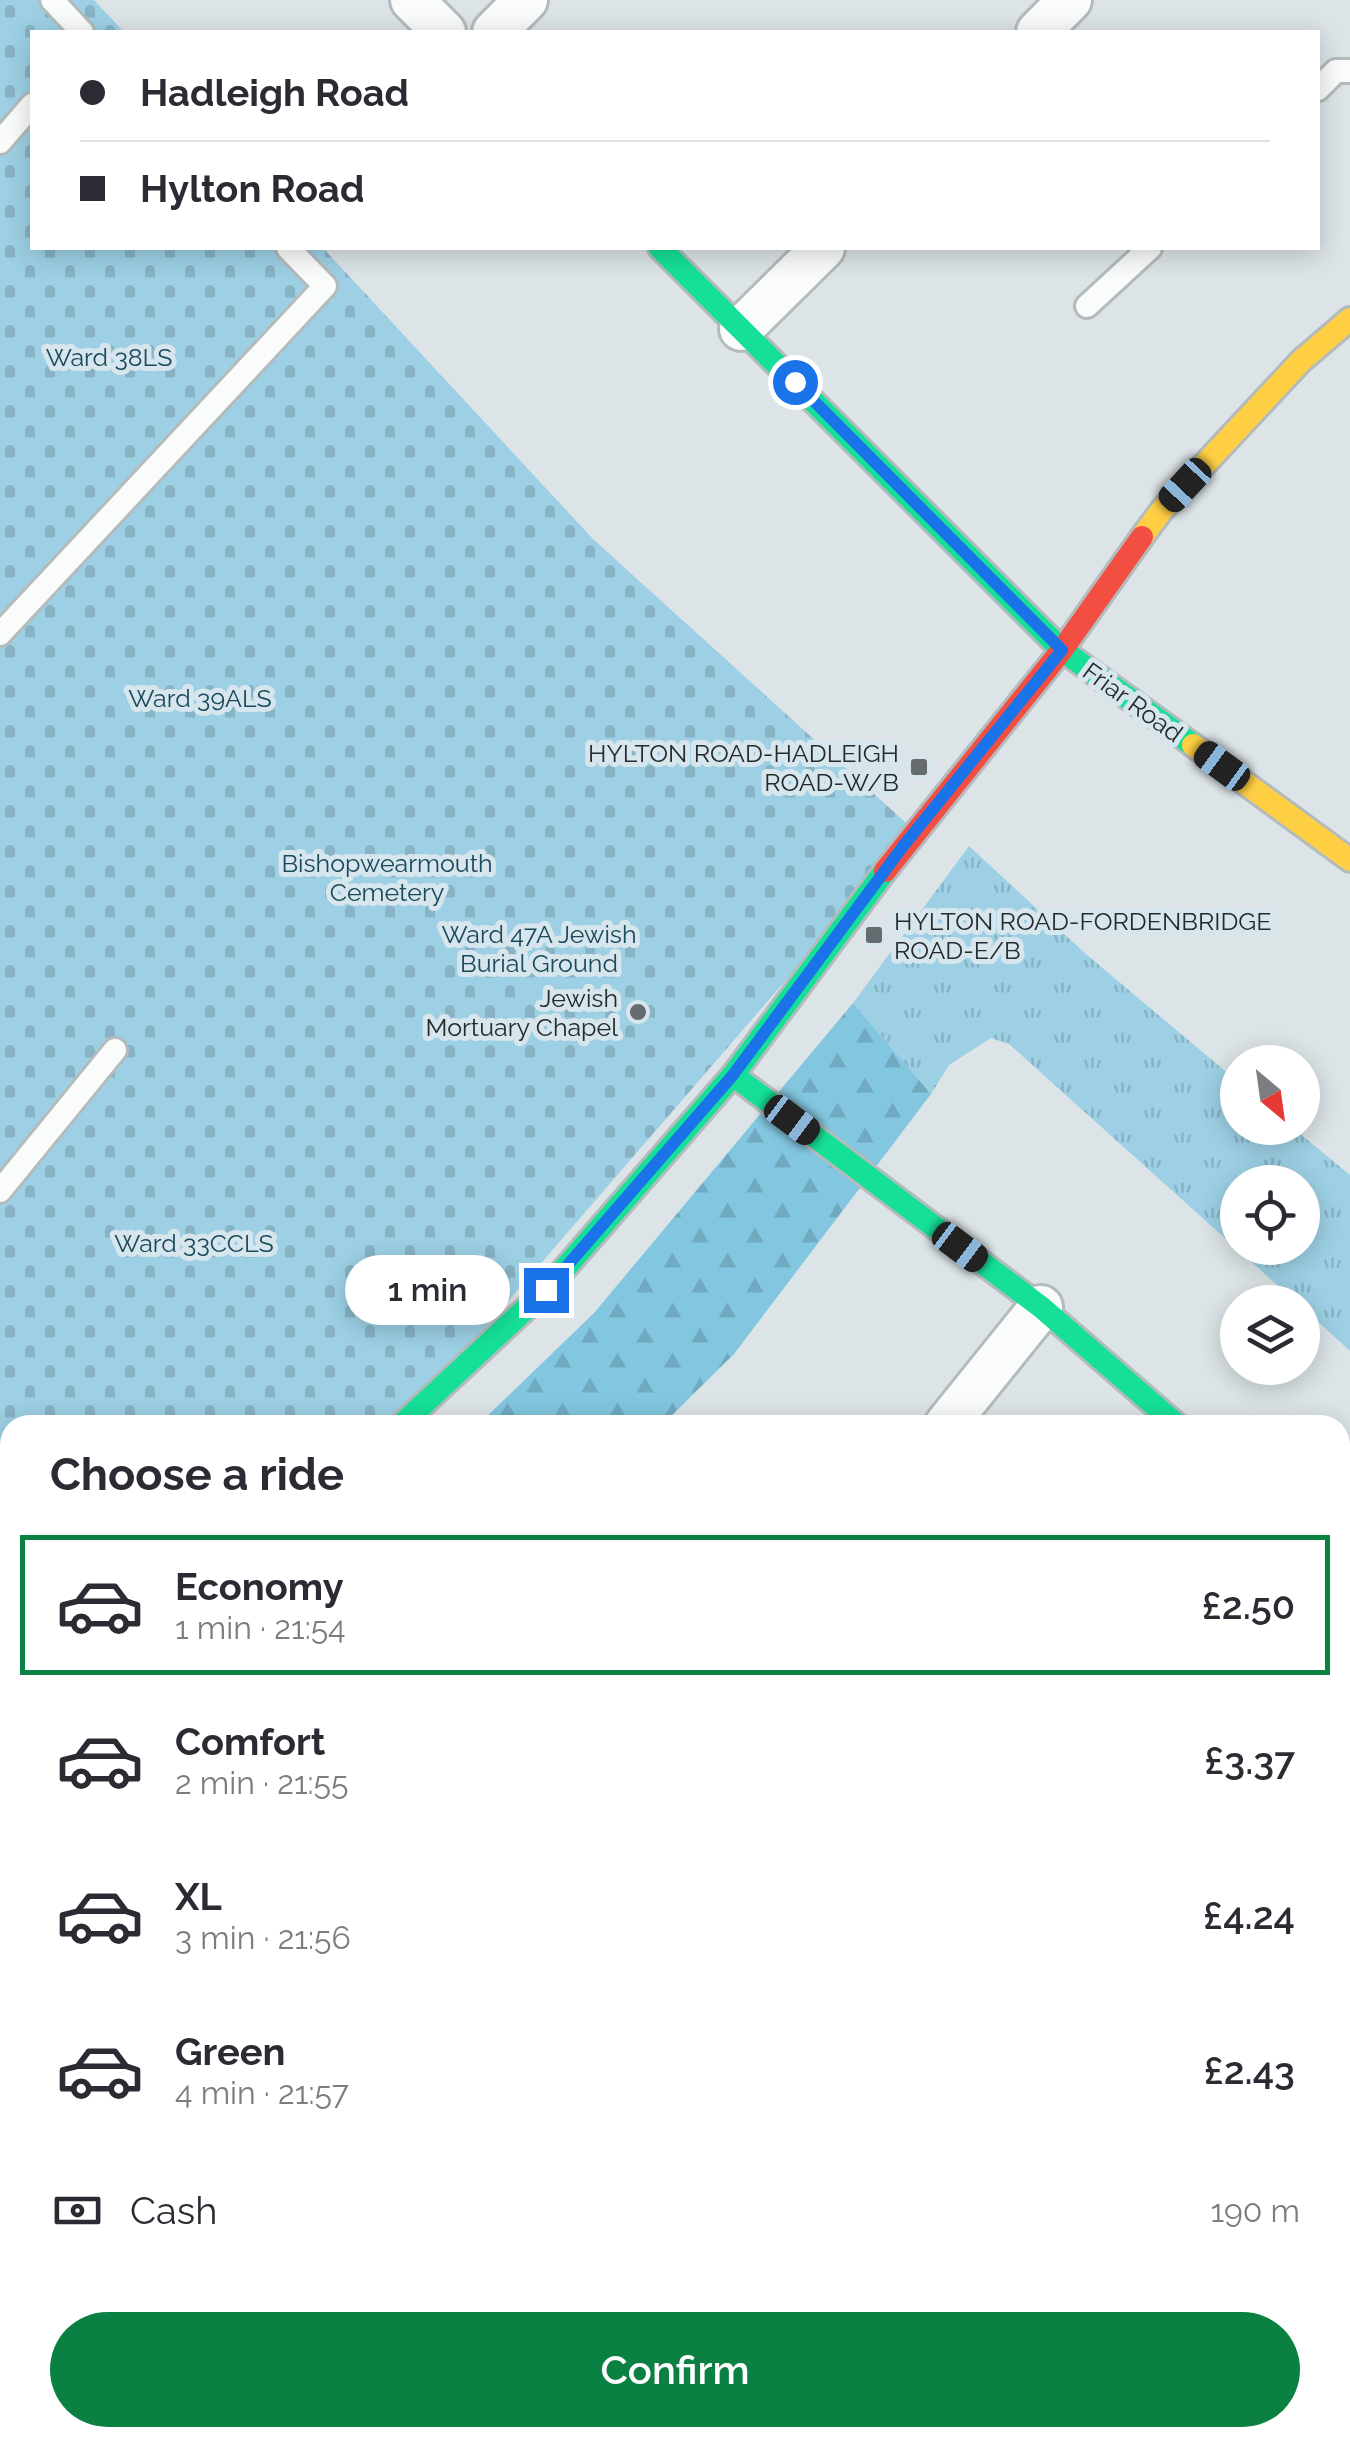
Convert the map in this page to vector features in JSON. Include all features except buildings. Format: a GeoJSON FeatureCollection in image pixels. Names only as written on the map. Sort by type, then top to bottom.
{"type":"FeatureCollection","features":[{"type":"Feature","properties":{"kind":"street"},"geometry":{"type":"LineString","coordinates":[[412,0],[442,30]]}},
{"type":"Feature","properties":{"kind":"street"},"geometry":{"type":"LineString","coordinates":[[496,30],[526,0]]}},
{"type":"Feature","properties":{"kind":"street"},"geometry":{"type":"LineString","coordinates":[[1040,30],[1070,0]]}},
{"type":"Feature","properties":{"kind":"street","name":"Friar Road"},"geometry":{"type":"LineString","coordinates":[[662,250],[1062,650],[1350,860]]}},
{"type":"Feature","properties":{"kind":"street"},"geometry":{"type":"LineString","coordinates":[[741,329],[821,250]]}},
{"type":"Feature","properties":{"kind":"street"},"geometry":{"type":"LineString","coordinates":[[412,1415],[546,1290],[733,1075],[904,845],[1062,650],[1162,510],[1301,361],[1350,320]]}},
{"type":"Feature","properties":{"kind":"street"},"geometry":{"type":"LineString","coordinates":[[733,1075],[1041,1307],[1165,1415]]}},
{"type":"Feature","properties":{"kind":"street"},"geometry":{"type":"LineString","coordinates":[[954,1415],[1041,1307]]}},
{"type":"Feature","properties":{"kind":"lane"},"geometry":{"type":"LineString","coordinates":[[52,0],[80,30]]}},
{"type":"Feature","properties":{"kind":"lane"},"geometry":{"type":"LineString","coordinates":[[1320,87],[1345,67]]}},
{"type":"Feature","properties":{"kind":"lane"},"geometry":{"type":"LineString","coordinates":[[0,142],[30,107]]}},
{"type":"Feature","properties":{"kind":"lane"},"geometry":{"type":"LineString","coordinates":[[0,634],[325,286],[290,250]]}},
{"type":"Feature","properties":{"kind":"lane"},"geometry":{"type":"LineString","coordinates":[[1087,306],[1148,250]]}},
{"type":"Feature","properties":{"kind":"lane"},"geometry":{"type":"LineString","coordinates":[[0,1191],[115,1050]]}},
{"type":"Feature","properties":{"kind":"green space","name":"Bishopwearmouth Cemetery"},"geometry":{"type":"Polygon","coordinates":[[[0,0],[94,0],[122,30],[30,30],[30,250],[325,250],[593,539],[915,831],[410,1415],[0,1415],[0,0]]]}},
{"type":"Feature","properties":{"kind":"green space"},"geometry":{"type":"Polygon","coordinates":[[[969,846],[1087,955],[1220,1067],[1220,1145],[1314,1145],[1350,1175],[1350,1351],[1320,1324],[1320,1285],[1277,1285],[1255,1265],[1320,1265],[1320,1165],[1220,1165],[1220,1234],[1009,1044],[991,1038],[949,1065],[931,1094],[853,1003],[969,846]]]}},
{"type":"Feature","properties":{"kind":"green space"},"geometry":{"type":"Polygon","coordinates":[[[853,1003],[931,1094],[734,1354],[672,1415],[488,1415],[594,1313],[853,1003]]]}},
{"type":"Feature","properties":{"kind":"traffic: fast"},"geometry":{"type":"LineString","coordinates":[[662,250],[1062,650],[1193,745]]}},
{"type":"Feature","properties":{"kind":"traffic: fast"},"geometry":{"type":"LineString","coordinates":[[412,1415],[546,1290],[733,1075],[885,871]]}},
{"type":"Feature","properties":{"kind":"traffic: fast"},"geometry":{"type":"LineString","coordinates":[[733,1075],[1041,1307],[1165,1415]]}},
{"type":"Feature","properties":{"kind":"traffic: slow"},"geometry":{"type":"LineString","coordinates":[[1142,537],[1162,510],[1301,361],[1350,319]]}},
{"type":"Feature","properties":{"kind":"traffic: slow"},"geometry":{"type":"LineString","coordinates":[[1193,745],[1350,860]]}},
{"type":"Feature","properties":{"kind":"traffic: jam"},"geometry":{"type":"LineString","coordinates":[[885,871],[1062,650],[1142,537]]}},
{"type":"Feature","properties":{"kind":"place","name":"HYLTON ROAD-HADLEIGH ROAD-W/B"},"geometry":{"type":"Point","coordinates":[919,767]}},
{"type":"Feature","properties":{"kind":"place","name":"HYLTON ROAD-FORDENBRIDGE ROAD-E/B"},"geometry":{"type":"Point","coordinates":[874,935]}},
{"type":"Feature","properties":{"kind":"place","name":"Jewish Mortuary Chapel"},"geometry":{"type":"Point","coordinates":[638,1012]}},
{"type":"Feature","properties":{"kind":"route"},"geometry":{"type":"LineString","coordinates":[[546,1290],[733,1075],[904,845],[1062,650],[795,382]]}},
{"type":"Feature","properties":{"kind":"park label","name":"Ward 38LS"},"geometry":{"type":"Point","coordinates":[109,357]}},
{"type":"Feature","properties":{"kind":"park label","name":"Ward 39ALS"},"geometry":{"type":"Point","coordinates":[200,698]}},
{"type":"Feature","properties":{"kind":"park label","name":"Ward 47A Jewish Burial Ground"},"geometry":{"type":"Point","coordinates":[539,948]}},
{"type":"Feature","properties":{"kind":"park label","name":"Ward 33CCLS"},"geometry":{"type":"Point","coordinates":[194,1243]}}]}
